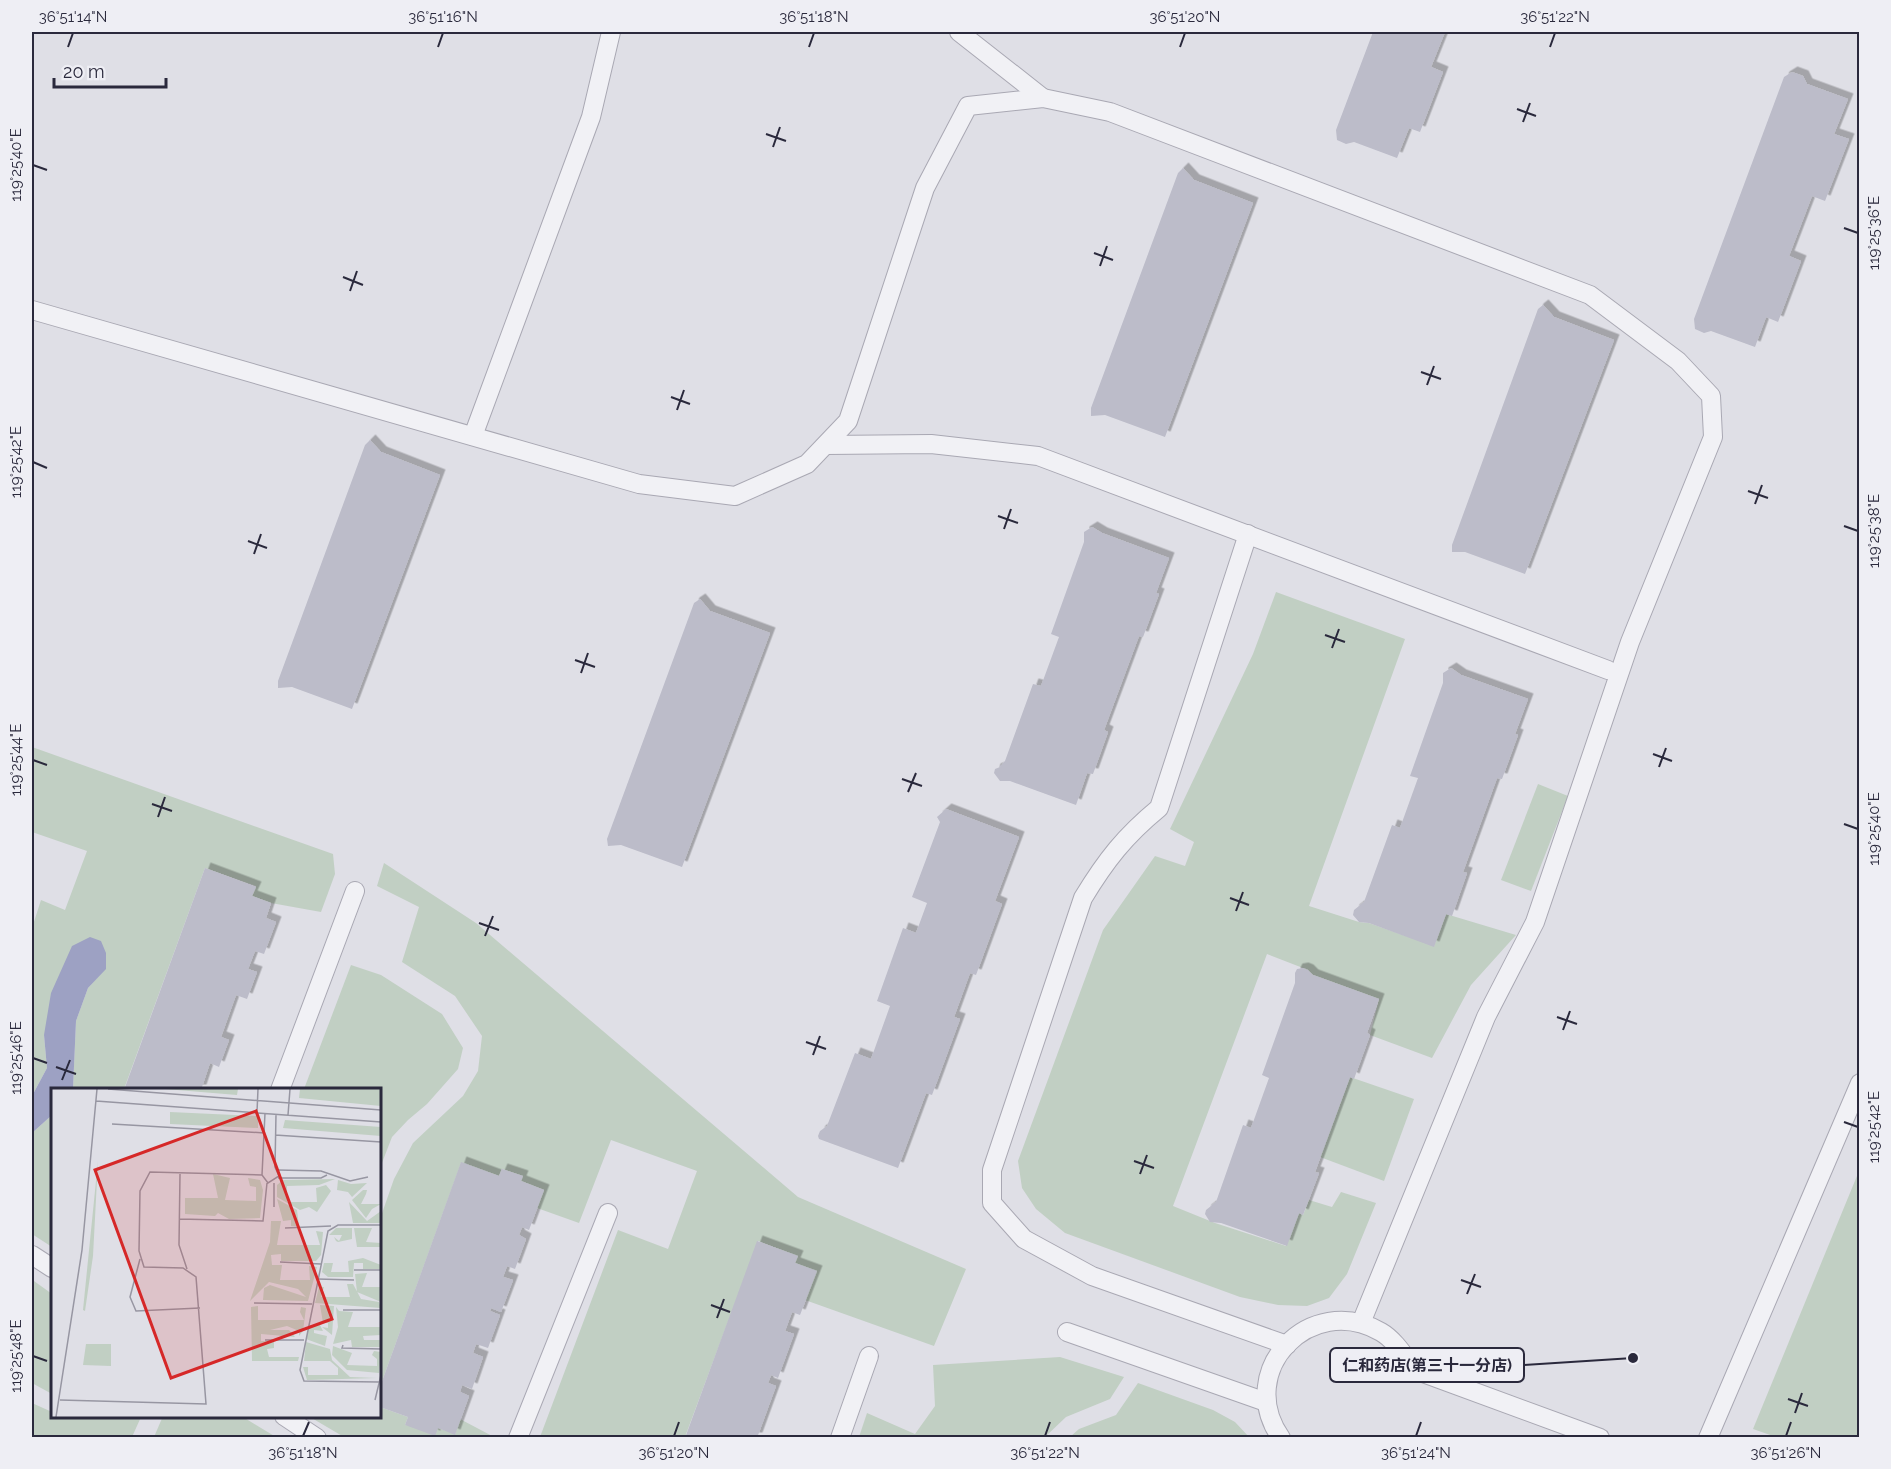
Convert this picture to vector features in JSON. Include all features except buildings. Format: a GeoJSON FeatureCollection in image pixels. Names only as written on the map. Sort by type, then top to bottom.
{"type":"FeatureCollection","features":[{"type":"Feature","properties":{"kind":"lane"},"geometry":{"type":"LineString","coordinates":[[472,436],[591,117],[611,32]]}},
{"type":"Feature","properties":{"kind":"lane"},"geometry":{"type":"LineString","coordinates":[[959,32],[1042,98]]}},
{"type":"Feature","properties":{"kind":"lane"},"geometry":{"type":"LineString","coordinates":[[32,310],[639,484],[735,496],[807,464],[848,422],[925,188],[968,106],[1042,98],[1110,112],[1590,295],[1678,361],[1711,396],[1713,437],[1630,642],[1535,921],[1486,1017],[1361,1323]]}},
{"type":"Feature","properties":{"kind":"lane"},"geometry":{"type":"LineString","coordinates":[[826,445],[931,444],[1038,456],[1608,670]]}},
{"type":"Feature","properties":{"kind":"lane"},"geometry":{"type":"LineString","coordinates":[[1248,534],[1159,808],[1134,829],[1107,859],[1083,898],[992,1170],[992,1203],[1024,1239],[1092,1275],[1287,1345]]}},
{"type":"Feature","properties":{"kind":"lane"},"geometry":{"type":"LineString","coordinates":[[280,1088],[355,891]]}},
{"type":"Feature","properties":{"kind":"lane"},"geometry":{"type":"LineString","coordinates":[[1708,1437],[1860,1083]]}},
{"type":"Feature","properties":{"kind":"lane"},"geometry":{"type":"LineString","coordinates":[[518,1437],[608,1213]]}},
{"type":"Feature","properties":{"kind":"lane"},"geometry":{"type":"LineString","coordinates":[[32,1255],[51,1267]]}},
{"type":"Feature","properties":{"kind":"lane"},"geometry":{"type":"LineString","coordinates":[[1281,1437],[1272,1425],[1266,1402],[1268,1378],[1277,1356],[1293,1337],[1313,1325],[1337,1320],[1361,1323],[1383,1333],[1415,1370],[1600,1437]]}},
{"type":"Feature","properties":{"kind":"lane"},"geometry":{"type":"LineString","coordinates":[[1067,1332],[1266,1402]]}},
{"type":"Feature","properties":{"kind":"lane"},"geometry":{"type":"LineString","coordinates":[[840,1437],[869,1356]]}},
{"type":"Feature","properties":{"kind":"lane"},"geometry":{"type":"LineString","coordinates":[[287,1418],[317,1437]]}},
{"type":"Feature","properties":{"kind":"green space"},"geometry":{"type":"Polygon","coordinates":[[[1276,592],[1405,639],[1309,906],[1369,923],[1434,946],[1446,914],[1516,935],[1471,985],[1432,1058],[1370,1035],[1379,999],[1313,975],[1303,968],[1267,954],[1173,1206],[1215,1223],[1286,1246],[1299,1213],[1303,1215],[1309,1200],[1332,1207],[1341,1192],[1376,1203],[1347,1274],[1329,1298],[1307,1306],[1278,1305],[1240,1297],[1065,1233],[1036,1209],[1022,1188],[1018,1161],[1103,930],[1155,856],[1185,866],[1194,842],[1170,829],[1253,654],[1276,592]]]}},
{"type":"Feature","properties":{"kind":"green space"},"geometry":{"type":"Polygon","coordinates":[[[32,747],[333,854],[335,874],[321,912],[271,903],[252,896],[256,886],[205,868],[124,1088],[73,1088],[76,1021],[88,988],[106,968],[106,953],[44,1035],[47,1068],[32,1096],[32,928],[41,900],[65,910],[87,851],[32,832],[32,747]]]}},
{"type":"Feature","properties":{"kind":"green space"},"geometry":{"type":"Polygon","coordinates":[[[1538,784],[1568,796],[1531,891],[1501,880],[1538,784]]]}},
{"type":"Feature","properties":{"kind":"green space"},"geometry":{"type":"Polygon","coordinates":[[[384,863],[476,923],[798,1197],[966,1269],[934,1346],[805,1300],[816,1271],[795,1263],[797,1256],[758,1241],[685,1437],[540,1437],[618,1230],[668,1249],[697,1171],[611,1140],[579,1223],[537,1208],[544,1190],[521,1181],[522,1176],[502,1169],[499,1176],[461,1163],[381,1384],[381,1216],[394,1179],[413,1143],[463,1096],[478,1071],[482,1036],[455,996],[402,962],[419,907],[377,886],[384,863]]]}},
{"type":"Feature","properties":{"kind":"green space"},"geometry":{"type":"Polygon","coordinates":[[[351,965],[381,975],[442,1014],[463,1048],[458,1069],[427,1104],[392,1137],[381,1165],[381,1088],[304,1088],[351,965]]]}},
{"type":"Feature","properties":{"kind":"green space"},"geometry":{"type":"Polygon","coordinates":[[[1350,1077],[1414,1099],[1384,1181],[1320,1157],[1350,1077]]]}},
{"type":"Feature","properties":{"kind":"green space"},"geometry":{"type":"Polygon","coordinates":[[[51,1116],[51,1246],[32,1234],[32,1133],[51,1116]]]}},
{"type":"Feature","properties":{"kind":"green space"},"geometry":{"type":"Polygon","coordinates":[[[1859,1171],[1859,1437],[1776,1437],[1753,1429],[1859,1171]]]}},
{"type":"Feature","properties":{"kind":"green space"},"geometry":{"type":"Polygon","coordinates":[[[34,1281],[51,1293],[51,1393],[32,1383],[32,1289],[34,1281]]]}},
{"type":"Feature","properties":{"kind":"green space"},"geometry":{"type":"Polygon","coordinates":[[[1060,1357],[1124,1377],[1110,1399],[1066,1417],[1045,1437],[859,1437],[867,1413],[915,1434],[935,1406],[933,1365],[1060,1357]]]}},
{"type":"Feature","properties":{"kind":"green space"},"geometry":{"type":"Polygon","coordinates":[[[1138,1383],[1213,1410],[1235,1422],[1249,1437],[1070,1437],[1079,1429],[1116,1415],[1138,1383]]]}},
{"type":"Feature","properties":{"kind":"green space"},"geometry":{"type":"Polygon","coordinates":[[[32,1403],[51,1412],[51,1418],[141,1418],[132,1437],[32,1437],[32,1403]]]}},
{"type":"Feature","properties":{"kind":"green space"},"geometry":{"type":"Polygon","coordinates":[[[381,1407],[408,1417],[405,1425],[438,1428],[455,1434],[460,1419],[494,1437],[344,1437],[312,1418],[381,1418],[381,1407]]]}},
{"type":"Feature","properties":{"kind":"green space"},"geometry":{"type":"Polygon","coordinates":[[[162,1418],[245,1418],[276,1437],[154,1437],[162,1418]]]}},
{"type":"Feature","properties":{"kind":"water"},"geometry":{"type":"Polygon","coordinates":[[[90,937],[101,941],[106,953],[106,969],[88,988],[76,1021],[73,1088],[51,1088],[51,1116],[32,1133],[32,1096],[47,1068],[44,1035],[51,993],[72,946],[90,937]]]}},
{"type":"Feature","properties":{"kind":"place","name":"仁和药店(第三十一分店)"},"geometry":{"type":"Point","coordinates":[1633,1358]}}]}
